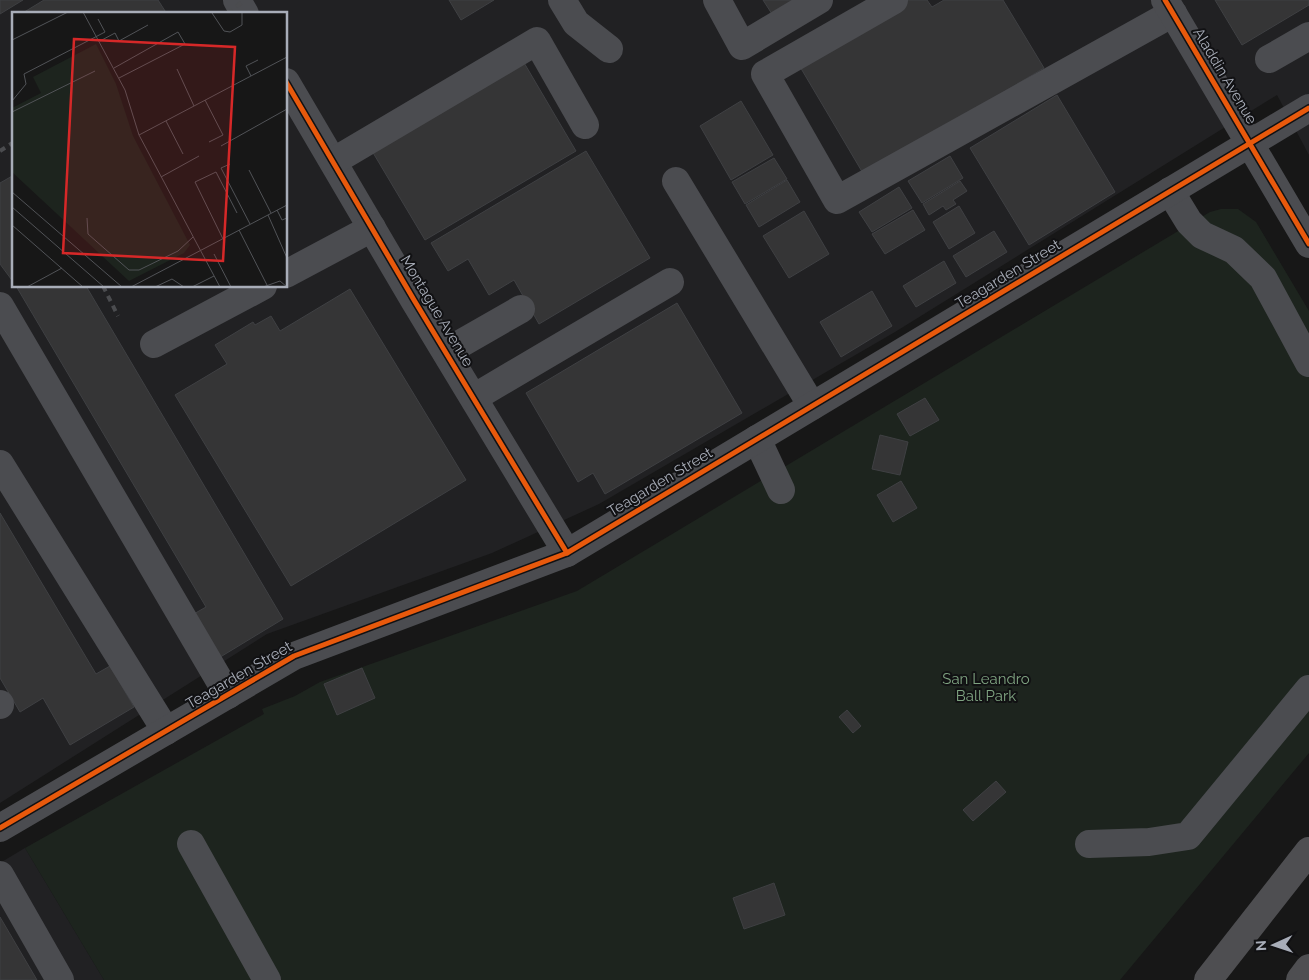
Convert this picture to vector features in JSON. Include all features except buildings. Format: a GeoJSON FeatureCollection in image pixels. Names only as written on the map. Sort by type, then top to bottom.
{"type":"FeatureCollection","features":[{"type":"Feature","properties":{"kind":"highway"},"geometry":{"type":"LineString","coordinates":[[1208,980],[1309,851]]}},
{"type":"Feature","properties":{"kind":"highway"},"geometry":{"type":"LineString","coordinates":[[1300,980],[1309,968]]}},
{"type":"Feature","properties":{"kind":"street"},"geometry":{"type":"LineString","coordinates":[[237,0],[244,12]]}},
{"type":"Feature","properties":{"kind":"street"},"geometry":{"type":"LineString","coordinates":[[562,0],[576,23],[609,49]]}},
{"type":"Feature","properties":{"kind":"street"},"geometry":{"type":"LineString","coordinates":[[717,0],[742,46],[819,0]]}},
{"type":"Feature","properties":{"kind":"street"},"geometry":{"type":"LineString","coordinates":[[894,0],[765,74],[837,200],[1169,6]]}},
{"type":"Feature","properties":{"kind":"street","name":"Aladdin Avenue"},"geometry":{"type":"LineString","coordinates":[[1169,6],[1309,244]]}},
{"type":"Feature","properties":{"kind":"street"},"geometry":{"type":"LineString","coordinates":[[1269,59],[1309,36]]}},
{"type":"Feature","properties":{"kind":"street"},"geometry":{"type":"LineString","coordinates":[[334,161],[536,41],[585,125]]}},
{"type":"Feature","properties":{"kind":"street","name":"Montague Avenue"},"geometry":{"type":"LineString","coordinates":[[288,85],[568,553]]}},
{"type":"Feature","properties":{"kind":"street","name":"Teagarden Street"},"geometry":{"type":"LineString","coordinates":[[2,822],[46,803],[294,656],[568,553],[1309,108]]}},
{"type":"Feature","properties":{"kind":"street"},"geometry":{"type":"LineString","coordinates":[[676,180],[812,406]]}},
{"type":"Feature","properties":{"kind":"street"},"geometry":{"type":"LineString","coordinates":[[1170,191],[1189,222],[1202,235],[1234,250],[1263,278],[1309,363]]}},
{"type":"Feature","properties":{"kind":"street"},"geometry":{"type":"LineString","coordinates":[[288,273],[372,228]]}},
{"type":"Feature","properties":{"kind":"street"},"geometry":{"type":"LineString","coordinates":[[475,397],[670,282]]}},
{"type":"Feature","properties":{"kind":"street"},"geometry":{"type":"LineString","coordinates":[[154,344],[259,288]]}},
{"type":"Feature","properties":{"kind":"street"},"geometry":{"type":"LineString","coordinates":[[0,306],[228,695]]}},
{"type":"Feature","properties":{"kind":"street"},"geometry":{"type":"LineString","coordinates":[[446,352],[521,309]]}},
{"type":"Feature","properties":{"kind":"street"},"geometry":{"type":"LineString","coordinates":[[757,439],[781,490]]}},
{"type":"Feature","properties":{"kind":"street"},"geometry":{"type":"LineString","coordinates":[[0,464],[166,731]]}},
{"type":"Feature","properties":{"kind":"street"},"geometry":{"type":"LineString","coordinates":[[1089,844],[1149,842],[1188,836],[1309,689]]}},
{"type":"Feature","properties":{"kind":"street"},"geometry":{"type":"LineString","coordinates":[[191,844],[267,980]]}},
{"type":"Feature","properties":{"kind":"street"},"geometry":{"type":"LineString","coordinates":[[0,875],[60,980]]}},
{"type":"Feature","properties":{"kind":"shaded area"},"geometry":{"type":"Polygon","coordinates":[[[0,0],[1309,0],[1309,155],[1277,95],[895,332],[599,504],[492,553],[267,634],[0,803],[0,0]]]}},
{"type":"Feature","properties":{"kind":"shaded area"},"geometry":{"type":"Polygon","coordinates":[[[25,848],[104,980],[0,980],[0,863],[25,848]]]}},
{"type":"Feature","properties":{"kind":"green space","name":"San Leandro Ball Park"},"geometry":{"type":"Polygon","coordinates":[[[1221,209],[1238,209],[1256,222],[1309,311],[1309,753],[1120,980],[104,980],[25,848],[264,714],[262,709],[295,696],[320,682],[577,591],[1210,212],[1221,209]]]}},
{"type":"Feature","properties":{"kind":"railway"},"geometry":{"type":"LineString","coordinates":[[230,12],[244,0]]}},
{"type":"Feature","properties":{"kind":"railway"},"geometry":{"type":"LineString","coordinates":[[0,151],[12,143]]}},
{"type":"Feature","properties":{"kind":"railway"},"geometry":{"type":"LineString","coordinates":[[104,288],[118,316]]}},
{"type":"Feature","properties":{"kind":"cycle path"},"geometry":{"type":"LineString","coordinates":[[1165,0],[1309,244]]}},
{"type":"Feature","properties":{"kind":"cycle path"},"geometry":{"type":"LineString","coordinates":[[288,85],[414,300],[567,553]]}},
{"type":"Feature","properties":{"kind":"cycle path"},"geometry":{"type":"LineString","coordinates":[[0,828],[294,656],[567,553],[1309,108]]}}]}
